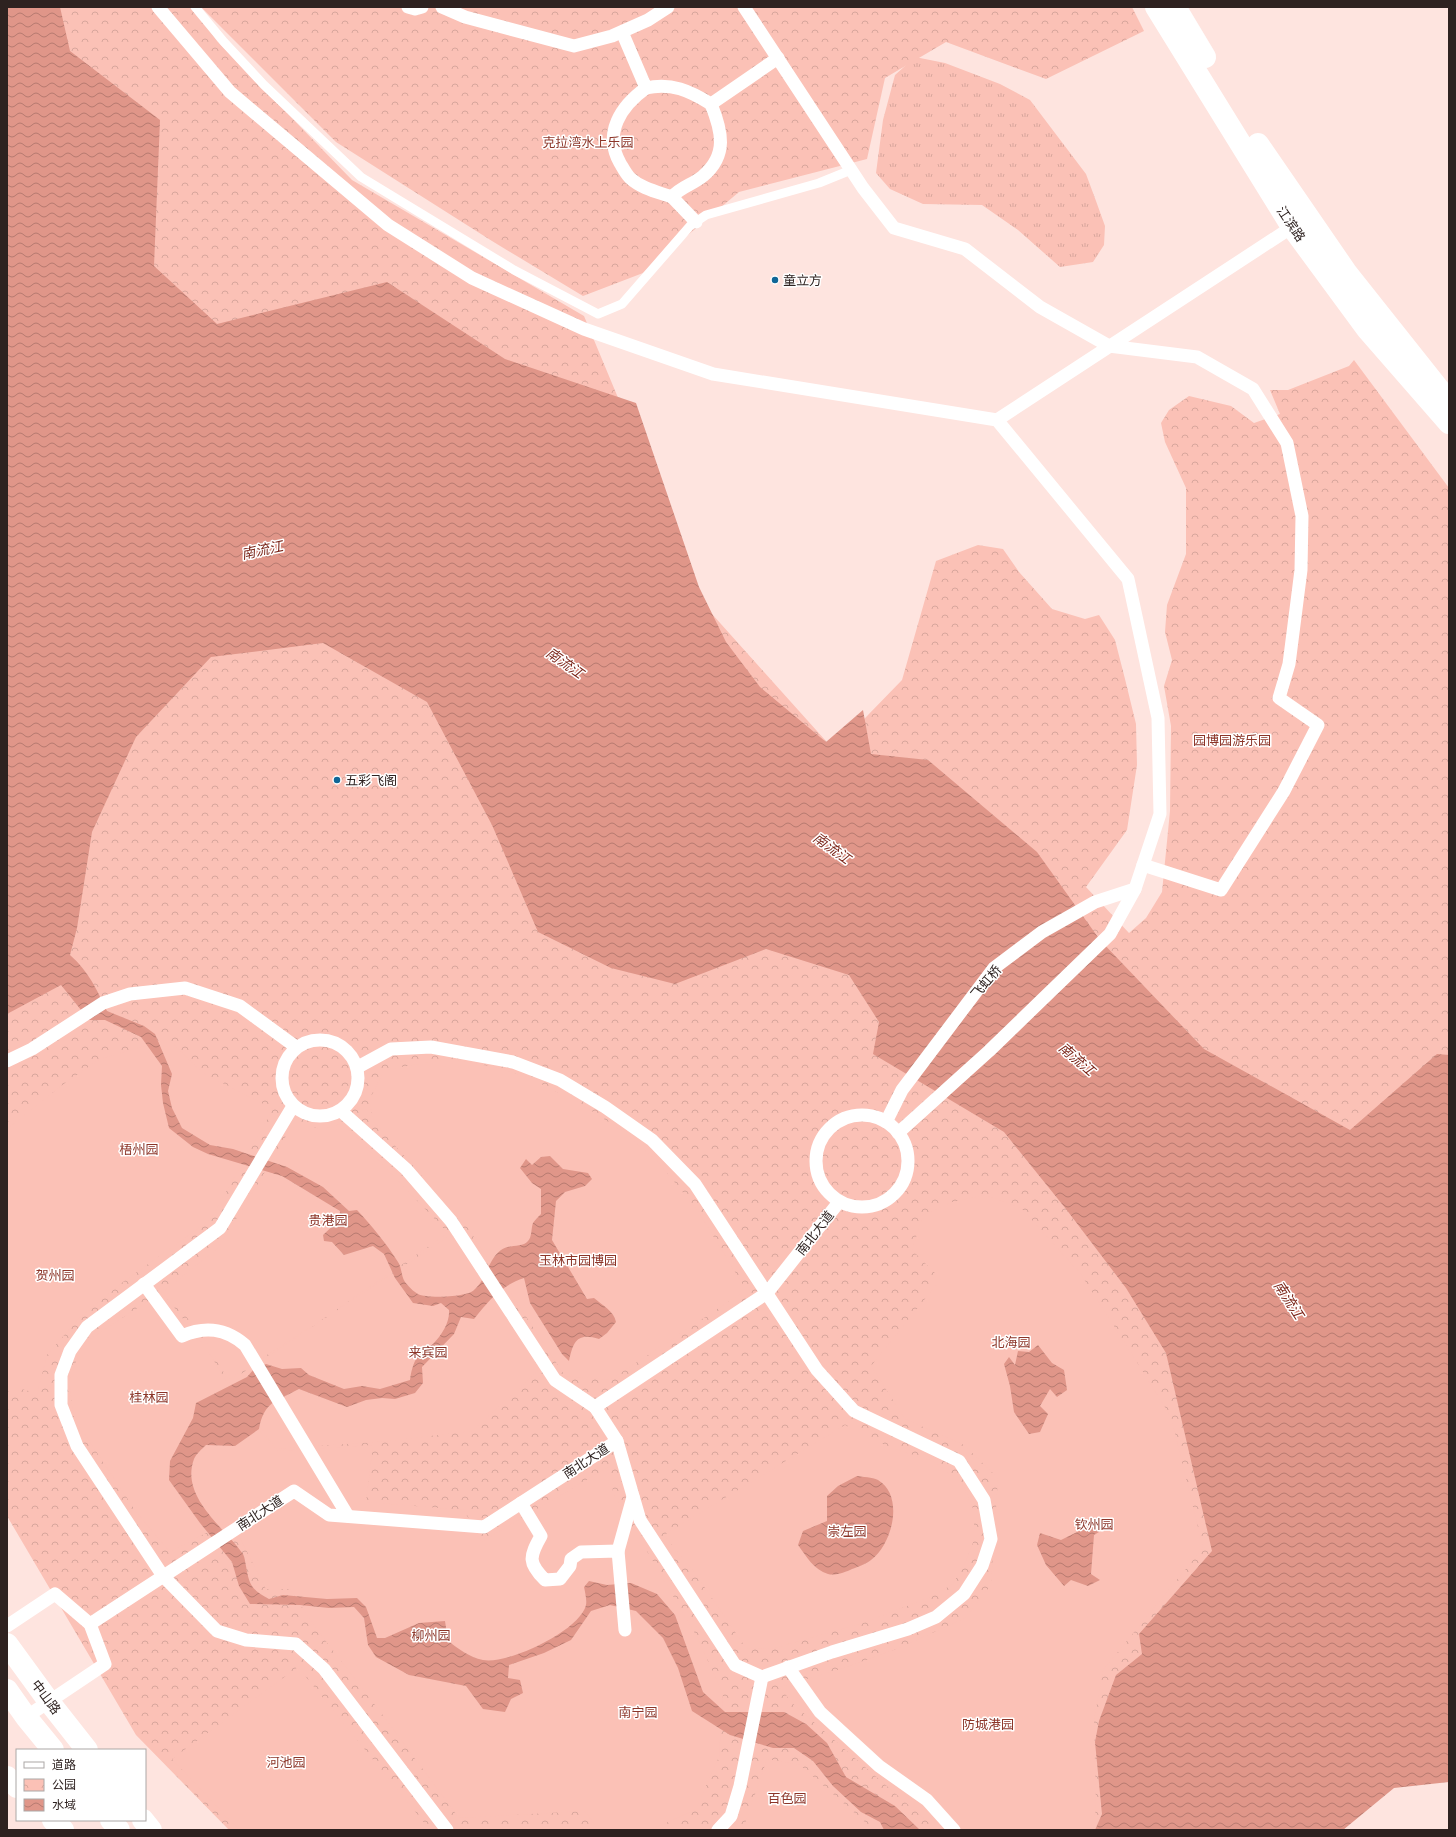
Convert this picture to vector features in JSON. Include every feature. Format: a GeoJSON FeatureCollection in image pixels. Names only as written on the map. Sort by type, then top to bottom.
{"type":"FeatureCollection","features":[{"type":"Feature","properties":{"kind":"main road","name":"江滨路"},"geometry":{"type":"LineString","coordinates":[[1156,7],[1292,227],[1367,329],[1449,423]]}},
{"type":"Feature","properties":{"kind":"main road","name":"江滨路"},"geometry":{"type":"LineString","coordinates":[[1175,7],[1272,167],[1346,272],[1449,402]]}},
{"type":"Feature","properties":{"kind":"main road","name":"中山路"},"geometry":{"type":"LineString","coordinates":[[7,1644],[50,1703],[86,1749]]}},
{"type":"Feature","properties":{"kind":"main road","name":"中山路"},"geometry":{"type":"LineString","coordinates":[[7,1690],[26,1717],[52,1749]]}},
{"type":"Feature","properties":{"kind":"main road"},"geometry":{"type":"LineString","coordinates":[[7,1777],[16,1786]]}},
{"type":"Feature","properties":{"kind":"main road"},"geometry":{"type":"LineString","coordinates":[[54,1821],[64,1830]]}},
{"type":"Feature","properties":{"kind":"main road"},"geometry":{"type":"LineString","coordinates":[[112,1821],[119,1830]]}},
{"type":"Feature","properties":{"kind":"main road"},"geometry":{"type":"LineString","coordinates":[[144,1821],[151,1830]]}},
{"type":"Feature","properties":{"kind":"street"},"geometry":{"type":"LineString","coordinates":[[158,7],[230,92],[388,225],[472,278],[584,329],[712,374],[997,420],[1128,579],[1158,718],[1160,814],[1135,889],[1110,934],[988,1051],[898,1133]]}},
{"type":"Feature","properties":{"kind":"street"},"geometry":{"type":"LineString","coordinates":[[408,7],[415,9],[422,7]]}},
{"type":"Feature","properties":{"kind":"street"},"geometry":{"type":"LineString","coordinates":[[442,7],[464,17],[574,46],[622,32],[648,20],[668,7]]}},
{"type":"Feature","properties":{"kind":"street"},"geometry":{"type":"LineString","coordinates":[[744,7],[863,188],[894,228],[965,249],[1040,307],[1109,346],[1197,357],[1253,389],[1287,443],[1302,516],[1301,570],[1289,664],[1279,698],[1318,725],[1284,791],[1221,890],[1143,865]]}},
{"type":"Feature","properties":{"kind":"street"},"geometry":{"type":"LineString","coordinates":[[622,32],[646,88]]}},
{"type":"Feature","properties":{"kind":"street"},"geometry":{"type":"LineString","coordinates":[[711,104],[778,58]]}},
{"type":"Feature","properties":{"kind":"street"},"geometry":{"type":"LineString","coordinates":[[672,197],[703,176],[716,162],[722,143],[719,124],[711,104],[691,92],[676,87],[659,85],[646,88],[631,99],[618,118],[612,138],[615,154],[630,178],[643,187],[672,197],[696,222]]}},
{"type":"Feature","properties":{"kind":"street"},"geometry":{"type":"LineString","coordinates":[[997,420],[1292,227]]}},
{"type":"Feature","properties":{"kind":"street","name":"飞虹桥"},"geometry":{"type":"LineString","coordinates":[[886,1122],[902,1090],[994,968],[1042,932],[1096,902],[1135,889]]}},
{"type":"Feature","properties":{"kind":"street"},"geometry":{"type":"LineString","coordinates":[[7,1061],[32,1049],[84,1014],[104,1003],[130,994],[185,988],[240,1006],[296,1047]]}},
{"type":"Feature","properties":{"kind":"street"},"geometry":{"type":"LineString","coordinates":[[320,1039],[332,1041],[344,1047],[352,1056],[358,1067],[359,1079],[357,1092],[351,1102],[341,1111],[330,1116],[316,1117],[304,1113],[293,1106],[286,1095],[282,1082],[283,1069],[288,1057],[296,1047],[308,1041],[320,1039]]}},
{"type":"Feature","properties":{"kind":"street"},"geometry":{"type":"LineString","coordinates":[[358,1067],[391,1050],[431,1048],[513,1062],[560,1080],[606,1107],[652,1140],[691,1180],[817,1370],[854,1411],[959,1461],[984,1500],[991,1539],[982,1566],[964,1594],[936,1616],[908,1629],[832,1652],[762,1677],[735,1665],[640,1520],[617,1441]]}},
{"type":"Feature","properties":{"kind":"street"},"geometry":{"type":"LineString","coordinates":[[293,1106],[220,1228],[87,1327],[74,1345],[61,1375],[61,1405],[77,1446],[163,1576],[217,1630],[246,1640],[296,1644],[324,1669],[447,1830]]}},
{"type":"Feature","properties":{"kind":"street"},"geometry":{"type":"LineString","coordinates":[[341,1111],[406,1169],[451,1221],[555,1380],[595,1407]]}},
{"type":"Feature","properties":{"kind":"street"},"geometry":{"type":"LineString","coordinates":[[858,1115],[873,1117],[886,1122],[898,1133],[906,1146],[908,1162],[905,1178],[897,1192],[885,1202],[870,1207],[854,1207],[839,1202],[828,1192],[820,1180],[816,1166],[817,1151],[823,1138],[832,1127],[844,1119],[858,1115]]}},
{"type":"Feature","properties":{"kind":"street","name":"南北大道"},"geometry":{"type":"LineString","coordinates":[[163,1576],[294,1491],[329,1514],[484,1527],[617,1441],[595,1407],[766,1293],[839,1202]]}},
{"type":"Feature","properties":{"kind":"street"},"geometry":{"type":"LineString","coordinates":[[144,1284],[182,1336],[194,1331],[214,1330],[233,1335],[245,1345],[348,1516]]}},
{"type":"Feature","properties":{"kind":"street"},"geometry":{"type":"LineString","coordinates":[[625,1630],[618,1551],[634,1497]]}},
{"type":"Feature","properties":{"kind":"street"},"geometry":{"type":"LineString","coordinates":[[521,1503],[541,1536],[532,1553],[534,1570],[546,1580],[560,1579],[570,1566],[571,1559],[581,1552],[618,1551]]}},
{"type":"Feature","properties":{"kind":"street"},"geometry":{"type":"LineString","coordinates":[[90,1624],[163,1576]]}},
{"type":"Feature","properties":{"kind":"street"},"geometry":{"type":"LineString","coordinates":[[7,1626],[55,1594],[90,1624],[105,1664],[50,1703],[26,1717]]}},
{"type":"Feature","properties":{"kind":"street"},"geometry":{"type":"LineString","coordinates":[[788,1667],[820,1712],[878,1766],[927,1800],[954,1830]]}},
{"type":"Feature","properties":{"kind":"street"},"geometry":{"type":"LineString","coordinates":[[718,1830],[731,1816],[740,1786],[748,1740],[762,1677]]}},
{"type":"Feature","properties":{"kind":"lane"},"geometry":{"type":"LineString","coordinates":[[195,7],[224,42],[264,85],[361,177],[514,270],[598,314],[622,304],[690,226],[706,215],[819,183],[851,170]]}},
{"type":"Feature","properties":{"kind":"green space","name":"玉林市园博园"},"geometry":{"type":"Polygon","coordinates":[[[7,7],[193,7],[217,41],[352,180],[584,316],[631,429],[686,585],[834,750],[902,680],[936,561],[978,545],[1003,549],[1019,572],[1052,609],[1085,619],[1099,615],[1115,640],[1125,679],[1136,724],[1137,765],[1127,830],[1086,887],[1129,933],[1146,918],[1162,892],[1170,811],[1171,726],[1164,686],[1172,660],[1165,632],[1167,605],[1186,554],[1186,488],[1165,442],[1161,423],[1169,410],[1189,396],[1231,406],[1254,423],[1280,414],[1270,390],[1288,390],[1349,366],[1354,360],[1449,488],[1449,1424],[1133,1830],[229,1830],[136,1735],[7,1516],[7,7]]]}},
{"type":"Feature","properties":{"kind":"green space","name":"克拉湾水上乐园"},"geometry":{"type":"Polygon","coordinates":[[[201,7],[1132,7],[1144,31],[1046,79],[946,42],[885,78],[867,159],[739,192],[643,273],[583,296],[492,241],[336,142],[201,7]]]}},
{"type":"Feature","properties":{"kind":"green space"},"geometry":{"type":"Polygon","coordinates":[[[915,57],[945,63],[1000,84],[1030,100],[1086,174],[1105,226],[1104,245],[1093,262],[1060,267],[1018,230],[982,205],[923,204],[890,189],[876,173],[883,120],[895,75],[915,57]]]}},
{"type":"Feature","properties":{"kind":"green space","name":"梧州园"},"geometry":{"type":"Polygon","coordinates":[[[168,1039],[203,1073],[273,1109],[210,1220],[123,1282],[79,1318],[47,1355],[37,1394],[7,1384],[7,1129],[61,1086],[100,1059],[168,1039]]]}},
{"type":"Feature","properties":{"kind":"green space"},"geometry":{"type":"Polygon","coordinates":[[[447,1059],[495,1067],[527,1077],[581,1104],[625,1133],[658,1162],[698,1211],[746,1290],[610,1380],[565,1376],[466,1225],[374,1122],[369,1101],[384,1070],[447,1059]]]}},
{"type":"Feature","properties":{"kind":"green space","name":"贵港园"},"geometry":{"type":"Polygon","coordinates":[[[343,1123],[448,1233],[314,1325],[228,1380],[208,1344],[165,1290],[217,1249],[255,1189],[293,1124],[323,1129],[343,1123]]]}},
{"type":"Feature","properties":{"kind":"green space"},"geometry":{"type":"Polygon","coordinates":[[[985,1195],[1021,1208],[1080,1273],[1171,1417],[1203,1548],[1103,1670],[1094,1720],[1096,1810],[1090,1830],[937,1830],[792,1703],[780,1687],[844,1668],[899,1648],[965,1618],[991,1585],[998,1478],[964,1445],[905,1419],[871,1366],[941,1279],[912,1250],[923,1215],[952,1202],[985,1195]]]}},
{"type":"Feature","properties":{"kind":"green space"},"geometry":{"type":"Polygon","coordinates":[[[452,1234],[540,1369],[472,1431],[388,1441],[275,1449],[277,1451],[373,1445],[366,1502],[464,1510],[481,1542],[610,1466],[613,1493],[697,1637],[723,1694],[719,1757],[695,1810],[650,1830],[598,1830],[585,1811],[459,1818],[318,1631],[290,1589],[266,1589],[240,1538],[227,1522],[170,1552],[137,1513],[74,1418],[69,1382],[82,1344],[162,1292],[206,1348],[252,1423],[275,1448],[229,1382],[452,1234]]]}},
{"type":"Feature","properties":{"kind":"green space","name":"崇左园"},"geometry":{"type":"Polygon","coordinates":[[[845,1425],[891,1448],[933,1461],[962,1483],[974,1511],[974,1540],[966,1561],[953,1584],[933,1596],[863,1623],[771,1649],[746,1648],[695,1573],[664,1535],[845,1425]]]}},
{"type":"Feature","properties":{"kind":"green space","name":"河池园"},"geometry":{"type":"Polygon","coordinates":[[[298,1667],[430,1830],[239,1830],[172,1759],[298,1667]]]}},
{"type":"Feature","properties":{"kind":"green space","name":"百色园"},"geometry":{"type":"Polygon","coordinates":[[[767,1759],[800,1765],[874,1830],[743,1830],[767,1759]]]}},
{"type":"Feature","properties":{"kind":"water","name":"南流江"},"geometry":{"type":"Polygon","coordinates":[[[7,7],[60,7],[70,51],[160,120],[154,266],[217,324],[387,282],[505,359],[636,403],[699,587],[726,642],[760,687],[826,742],[863,710],[871,754],[928,760],[1037,852],[1100,940],[1204,1049],[1350,1130],[1437,1054],[1449,1055],[1449,1782],[1394,1788],[1343,1830],[1095,1830],[1102,1814],[1095,1742],[1099,1721],[1116,1675],[1142,1654],[1139,1634],[1212,1551],[1166,1353],[1126,1288],[1066,1209],[1004,1132],[873,1054],[879,1022],[849,975],[766,949],[675,984],[611,968],[538,932],[492,825],[427,702],[323,643],[211,657],[136,737],[92,832],[77,928],[70,955],[77,961],[87,974],[107,1011],[144,1026],[155,1034],[172,1074],[168,1091],[172,1108],[182,1128],[210,1145],[233,1149],[287,1167],[323,1187],[349,1211],[357,1210],[379,1235],[399,1264],[405,1282],[418,1294],[423,1296],[456,1296],[470,1292],[474,1290],[482,1281],[496,1254],[504,1248],[522,1245],[528,1241],[533,1223],[541,1214],[541,1189],[532,1183],[520,1168],[526,1159],[532,1165],[541,1157],[550,1156],[563,1169],[588,1173],[592,1179],[585,1186],[565,1192],[556,1201],[552,1240],[587,1299],[594,1298],[610,1311],[616,1322],[607,1333],[599,1339],[586,1337],[577,1340],[572,1349],[569,1361],[562,1354],[530,1303],[524,1278],[516,1281],[496,1294],[474,1319],[461,1317],[454,1334],[422,1367],[423,1383],[415,1393],[395,1399],[382,1398],[366,1400],[347,1407],[299,1389],[268,1407],[261,1420],[259,1429],[235,1446],[206,1445],[195,1457],[191,1473],[193,1486],[198,1499],[215,1522],[243,1554],[248,1578],[252,1586],[255,1590],[269,1599],[283,1595],[327,1599],[357,1598],[366,1607],[377,1638],[385,1638],[419,1623],[445,1621],[448,1641],[473,1657],[483,1660],[494,1660],[525,1652],[557,1635],[571,1625],[581,1615],[586,1605],[584,1587],[589,1581],[607,1585],[631,1583],[657,1594],[675,1615],[703,1692],[725,1712],[784,1712],[806,1724],[827,1743],[846,1777],[895,1806],[920,1830],[884,1830],[880,1822],[861,1812],[833,1786],[813,1761],[794,1748],[773,1748],[730,1735],[692,1711],[678,1668],[663,1638],[636,1611],[610,1605],[591,1611],[571,1640],[544,1653],[509,1665],[508,1678],[520,1680],[523,1693],[511,1699],[505,1712],[483,1709],[466,1686],[409,1675],[376,1657],[368,1645],[364,1618],[354,1607],[329,1608],[300,1605],[250,1604],[239,1586],[232,1562],[200,1523],[169,1480],[170,1461],[193,1418],[196,1403],[247,1377],[254,1369],[266,1364],[282,1369],[301,1368],[309,1375],[344,1389],[362,1386],[380,1389],[410,1380],[412,1368],[419,1354],[433,1344],[445,1328],[449,1310],[441,1303],[433,1306],[413,1303],[395,1278],[384,1254],[373,1246],[344,1255],[332,1242],[324,1241],[323,1235],[339,1220],[340,1211],[282,1176],[208,1154],[193,1147],[169,1128],[163,1103],[161,1085],[162,1066],[141,1037],[105,1020],[89,1020],[61,985],[7,1014],[7,7]]]}},
{"type":"Feature","properties":{"kind":"water"},"geometry":{"type":"Polygon","coordinates":[[[1038,1345],[1052,1363],[1064,1370],[1067,1390],[1057,1397],[1050,1389],[1040,1406],[1048,1414],[1040,1432],[1029,1434],[1014,1412],[1010,1386],[1004,1364],[1009,1357],[1015,1365],[1018,1351],[1029,1352],[1038,1345]]]}},
{"type":"Feature","properties":{"kind":"water"},"geometry":{"type":"Polygon","coordinates":[[[857,1476],[876,1479],[886,1487],[891,1497],[893,1508],[890,1532],[878,1553],[869,1561],[844,1572],[828,1574],[814,1566],[798,1545],[803,1531],[827,1521],[827,1496],[838,1486],[857,1476]]]}},
{"type":"Feature","properties":{"kind":"water"},"geometry":{"type":"Polygon","coordinates":[[[1105,1518],[1099,1532],[1094,1535],[1091,1574],[1100,1580],[1088,1586],[1071,1580],[1064,1586],[1046,1565],[1037,1545],[1040,1533],[1061,1540],[1105,1518]]]}},
{"type":"Feature","properties":{"kind":"place","name":"童立方"},"geometry":{"type":"Point","coordinates":[775,280]}},
{"type":"Feature","properties":{"kind":"place","name":"五彩飞阁"},"geometry":{"type":"Point","coordinates":[337,780]}},
{"type":"Feature","properties":{"kind":"park label","name":"园博园游乐园"},"geometry":{"type":"Point","coordinates":[1232,740]}},
{"type":"Feature","properties":{"kind":"park label","name":"贺州园"},"geometry":{"type":"Point","coordinates":[55,1275]}},
{"type":"Feature","properties":{"kind":"park label","name":"北海园"},"geometry":{"type":"Point","coordinates":[1011,1342]}},
{"type":"Feature","properties":{"kind":"park label","name":"来宾园"},"geometry":{"type":"Point","coordinates":[428,1352]}},
{"type":"Feature","properties":{"kind":"park label","name":"桂林园"},"geometry":{"type":"Point","coordinates":[149,1397]}},
{"type":"Feature","properties":{"kind":"park label","name":"钦州园"},"geometry":{"type":"Point","coordinates":[1094,1524]}},
{"type":"Feature","properties":{"kind":"park label","name":"柳州园"},"geometry":{"type":"Point","coordinates":[431,1635]}},
{"type":"Feature","properties":{"kind":"park label","name":"南宁园"},"geometry":{"type":"Point","coordinates":[638,1712]}},
{"type":"Feature","properties":{"kind":"park label","name":"防城港园"},"geometry":{"type":"Point","coordinates":[988,1724]}}]}
